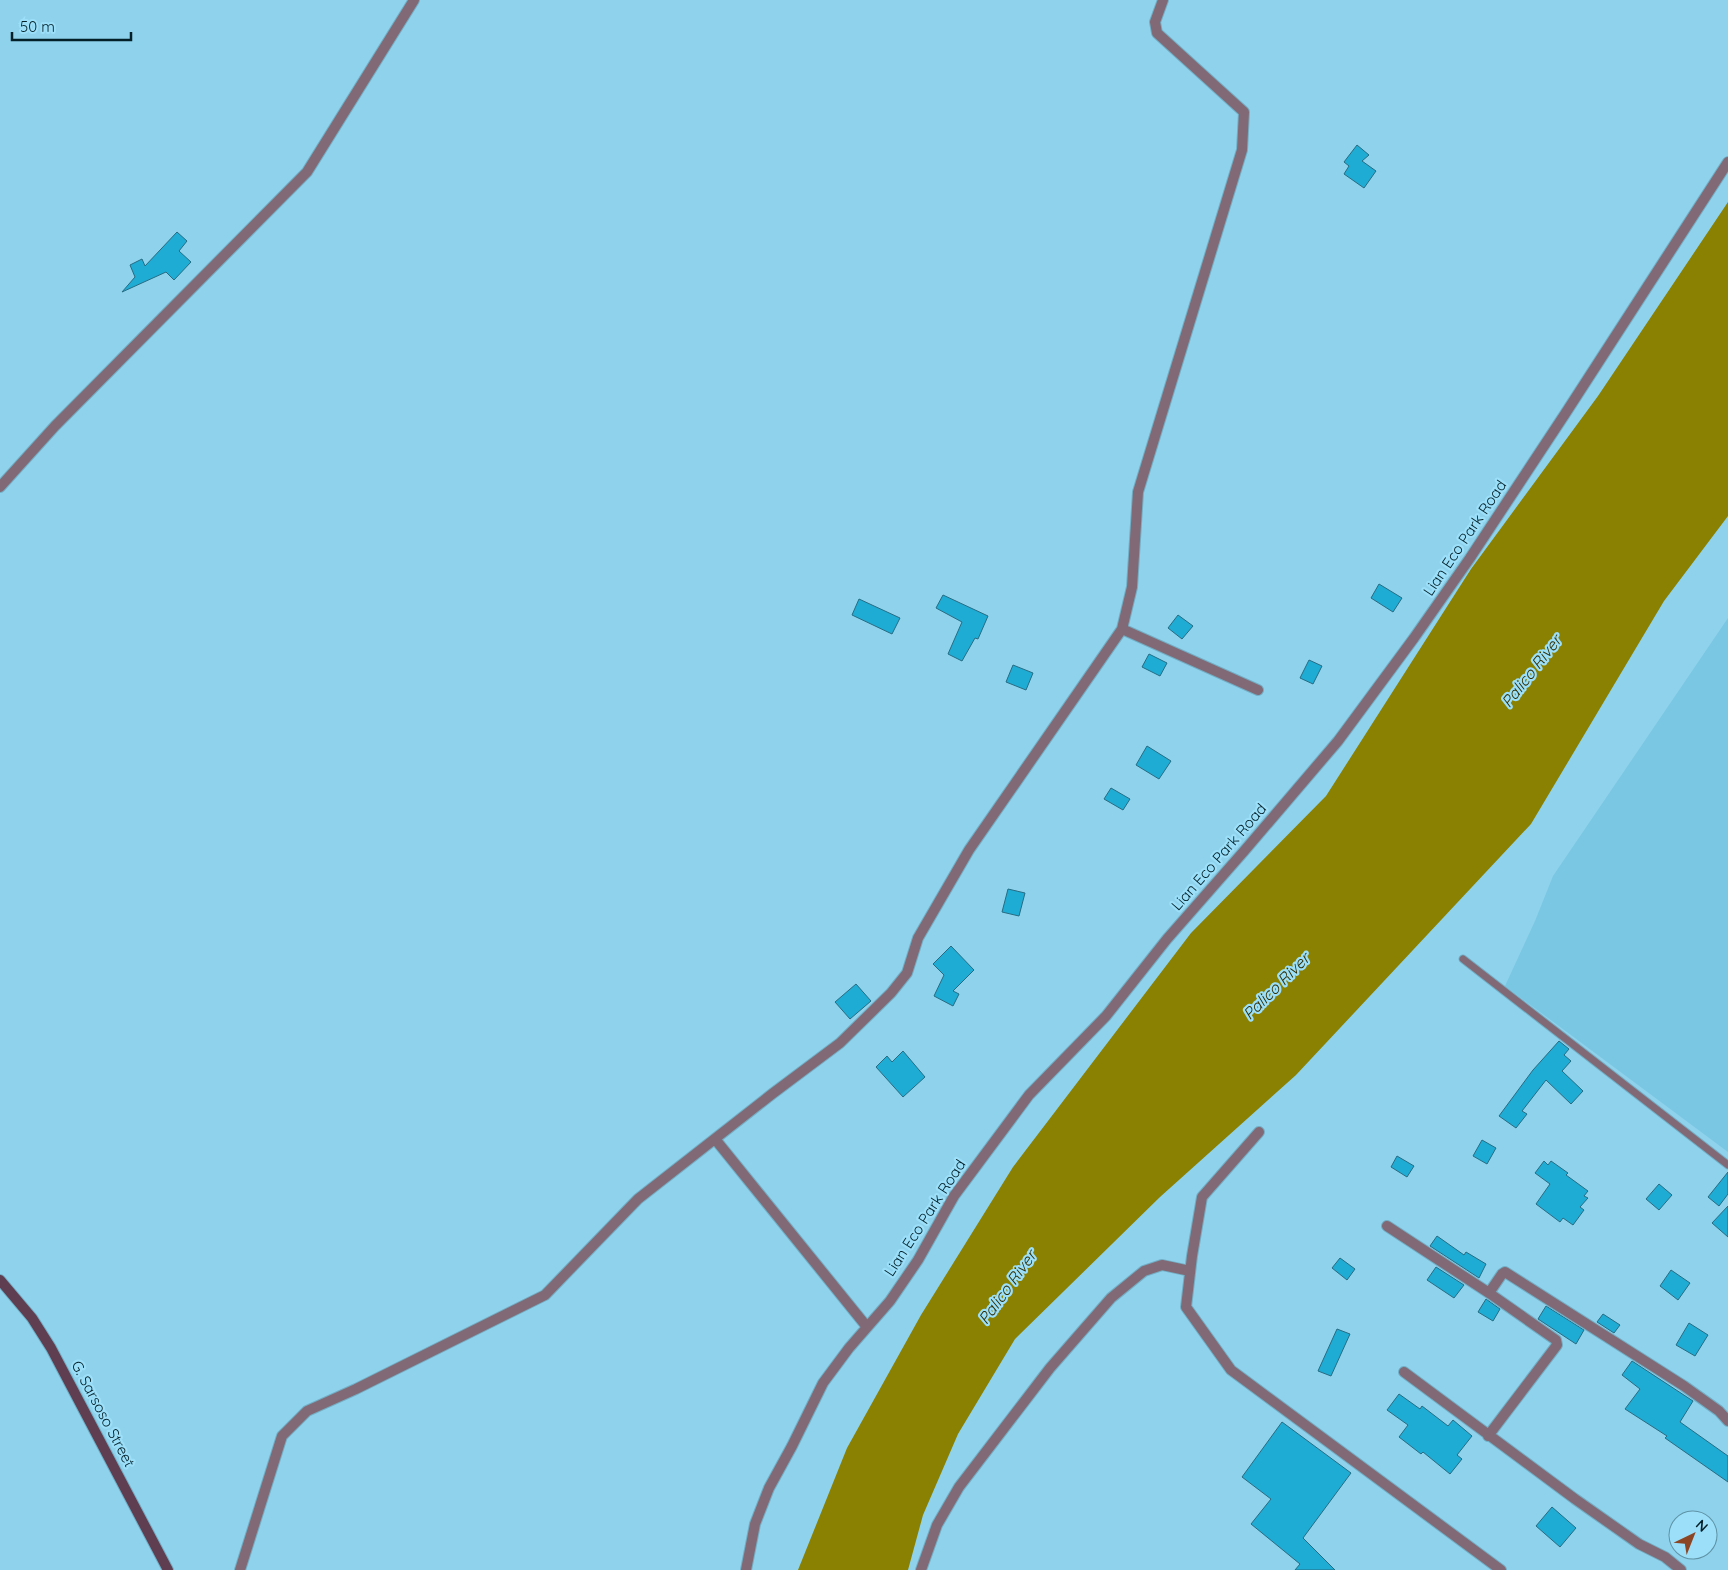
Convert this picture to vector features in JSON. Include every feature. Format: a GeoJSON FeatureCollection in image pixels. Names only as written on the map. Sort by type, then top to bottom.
{"type":"FeatureCollection","features":[{"type":"Feature","properties":{"kind":"street"},"geometry":{"type":"LineString","coordinates":[[0,487],[55,426],[307,172],[414,0]]}},
{"type":"Feature","properties":{"kind":"street"},"geometry":{"type":"LineString","coordinates":[[240,1570],[282,1436],[307,1411],[356,1389],[545,1295],[638,1199],[840,1043],[891,993],[907,972],[918,938],[969,850],[1122,629],[1132,587],[1138,492],[1242,150],[1244,112],[1157,33],[1155,22],[1163,0]]}},
{"type":"Feature","properties":{"kind":"street","name":"Lian Eco Park Road"},"geometry":{"type":"LineString","coordinates":[[746,1570],[754,1524],[769,1488],[823,1383],[849,1348],[890,1301],[918,1260],[954,1196],[1029,1095],[1106,1016],[1167,939],[1246,850],[1338,741],[1470,558],[1728,162]]}},
{"type":"Feature","properties":{"kind":"street"},"geometry":{"type":"LineString","coordinates":[[1122,629],[1258,690]]}},
{"type":"Feature","properties":{"kind":"street"},"geometry":{"type":"LineString","coordinates":[[1259,1132],[1202,1197],[1186,1307],[1231,1370],[1501,1570]]}},
{"type":"Feature","properties":{"kind":"street"},"geometry":{"type":"LineString","coordinates":[[715,1139],[867,1327]]}},
{"type":"Feature","properties":{"kind":"street"},"geometry":{"type":"LineString","coordinates":[[1387,1226],[1556,1340],[1557,1345],[1488,1436]]}},
{"type":"Feature","properties":{"kind":"street"},"geometry":{"type":"LineString","coordinates":[[921,1570],[937,1525],[959,1487],[1050,1368],[1111,1298],[1144,1271],[1162,1264],[1190,1271]]}},
{"type":"Feature","properties":{"kind":"street"},"geometry":{"type":"LineString","coordinates":[[1489,1293],[1505,1272],[1684,1386],[1719,1411],[1728,1421]]}},
{"type":"Feature","properties":{"kind":"street","name":"G. Sarsoso Street"},"geometry":{"type":"LineString","coordinates":[[0,1280],[32,1318],[51,1348],[168,1570]]}},
{"type":"Feature","properties":{"kind":"street"},"geometry":{"type":"LineString","coordinates":[[1404,1372],[1583,1505],[1639,1544],[1665,1557],[1681,1570]]}},
{"type":"Feature","properties":{"kind":"lane"},"geometry":{"type":"LineString","coordinates":[[1463,959],[1728,1164]]}},
{"type":"Feature","properties":{"kind":"shaded area"},"geometry":{"type":"Polygon","coordinates":[[[1728,618],[1728,1152],[1505,986],[1553,876],[1728,618]]]}},
{"type":"Feature","properties":{"kind":"water","name":"Palico River"},"geometry":{"type":"Polygon","coordinates":[[[1728,202],[1728,516],[1664,601],[1531,824],[1296,1075],[1160,1197],[1015,1339],[958,1434],[923,1515],[908,1570],[798,1570],[847,1448],[921,1315],[1013,1167],[1191,933],[1326,796],[1471,569],[1598,396],[1728,202]]]}},
{"type":"Feature","properties":{"kind":"building"},"geometry":{"type":"Polygon","coordinates":[[[1357,145],[1369,155],[1362,161],[1376,171],[1364,188],[1344,174],[1349,166],[1344,162],[1357,145]]]}},
{"type":"Feature","properties":{"kind":"building"},"geometry":{"type":"Polygon","coordinates":[[[177,232],[187,241],[179,251],[191,262],[174,280],[166,272],[122,292],[135,277],[130,265],[142,259],[145,266],[177,232]]]}},
{"type":"Feature","properties":{"kind":"building"},"geometry":{"type":"Polygon","coordinates":[[[1379,584],[1402,598],[1393,612],[1371,598],[1379,584]]]}},
{"type":"Feature","properties":{"kind":"building"},"geometry":{"type":"Polygon","coordinates":[[[943,595],[988,616],[978,639],[975,638],[962,661],[948,654],[962,622],[936,608],[943,595]]]}},
{"type":"Feature","properties":{"kind":"building"},"geometry":{"type":"Polygon","coordinates":[[[859,599],[900,618],[892,634],[852,615],[859,599]]]}},
{"type":"Feature","properties":{"kind":"building"},"geometry":{"type":"Polygon","coordinates":[[[1178,615],[1193,626],[1182,639],[1168,628],[1178,615]]]}},
{"type":"Feature","properties":{"kind":"building"},"geometry":{"type":"Polygon","coordinates":[[[1149,654],[1167,663],[1160,676],[1142,667],[1149,654]]]}},
{"type":"Feature","properties":{"kind":"building"},"geometry":{"type":"Polygon","coordinates":[[[1309,660],[1322,666],[1313,684],[1300,678],[1309,660]]]}},
{"type":"Feature","properties":{"kind":"building"},"geometry":{"type":"Polygon","coordinates":[[[1013,665],[1033,673],[1026,690],[1006,682],[1013,665]]]}},
{"type":"Feature","properties":{"kind":"building"},"geometry":{"type":"Polygon","coordinates":[[[1147,746],[1171,761],[1159,779],[1136,765],[1147,746]]]}},
{"type":"Feature","properties":{"kind":"building"},"geometry":{"type":"Polygon","coordinates":[[[1111,788],[1130,799],[1123,810],[1104,799],[1111,788]]]}},
{"type":"Feature","properties":{"kind":"building"},"geometry":{"type":"Polygon","coordinates":[[[1008,889],[1025,893],[1019,916],[1002,912],[1008,889]]]}},
{"type":"Feature","properties":{"kind":"building"},"geometry":{"type":"Polygon","coordinates":[[[951,946],[974,970],[953,991],[959,994],[953,1006],[934,996],[944,975],[933,964],[951,946]]]}},
{"type":"Feature","properties":{"kind":"building"},"geometry":{"type":"Polygon","coordinates":[[[856,984],[871,1001],[850,1019],[835,1002],[856,984]]]}},
{"type":"Feature","properties":{"kind":"building"},"geometry":{"type":"Polygon","coordinates":[[[1559,1041],[1569,1049],[1564,1055],[1571,1061],[1562,1071],[1583,1091],[1571,1104],[1546,1080],[1522,1111],[1527,1114],[1516,1128],[1499,1116],[1533,1070],[1559,1041]]]}},
{"type":"Feature","properties":{"kind":"building"},"geometry":{"type":"Polygon","coordinates":[[[903,1051],[925,1077],[903,1097],[876,1067],[887,1056],[892,1062],[903,1051]]]}},
{"type":"Feature","properties":{"kind":"building"},"geometry":{"type":"Polygon","coordinates":[[[1482,1140],[1496,1148],[1487,1164],[1473,1156],[1482,1140]]]}},
{"type":"Feature","properties":{"kind":"building"},"geometry":{"type":"Polygon","coordinates":[[[1397,1156],[1414,1166],[1407,1177],[1391,1167],[1397,1156]]]}},
{"type":"Feature","properties":{"kind":"building"},"geometry":{"type":"Polygon","coordinates":[[[1544,1161],[1548,1165],[1551,1161],[1588,1191],[1584,1196],[1588,1198],[1580,1207],[1584,1210],[1573,1225],[1563,1218],[1560,1222],[1536,1204],[1550,1184],[1535,1173],[1544,1161]]]}},
{"type":"Feature","properties":{"kind":"building"},"geometry":{"type":"Polygon","coordinates":[[[1728,1172],[1728,1194],[1719,1206],[1708,1197],[1728,1172]]]}},
{"type":"Feature","properties":{"kind":"building"},"geometry":{"type":"Polygon","coordinates":[[[1659,1184],[1672,1195],[1659,1210],[1646,1199],[1659,1184]]]}},
{"type":"Feature","properties":{"kind":"building"},"geometry":{"type":"Polygon","coordinates":[[[1728,1206],[1728,1237],[1712,1223],[1728,1206]]]}},
{"type":"Feature","properties":{"kind":"building"},"geometry":{"type":"Polygon","coordinates":[[[1437,1236],[1464,1255],[1466,1252],[1486,1264],[1479,1278],[1430,1246],[1437,1236]]]}},
{"type":"Feature","properties":{"kind":"building"},"geometry":{"type":"Polygon","coordinates":[[[1340,1258],[1355,1269],[1347,1280],[1332,1268],[1340,1258]]]}},
{"type":"Feature","properties":{"kind":"building"},"geometry":{"type":"Polygon","coordinates":[[[1436,1267],[1464,1285],[1454,1298],[1427,1280],[1436,1267]]]}},
{"type":"Feature","properties":{"kind":"building"},"geometry":{"type":"Polygon","coordinates":[[[1671,1270],[1690,1283],[1678,1300],[1660,1286],[1671,1270]]]}},
{"type":"Feature","properties":{"kind":"building"},"geometry":{"type":"Polygon","coordinates":[[[1486,1299],[1500,1309],[1493,1321],[1478,1312],[1486,1299]]]}},
{"type":"Feature","properties":{"kind":"building"},"geometry":{"type":"Polygon","coordinates":[[[1546,1306],[1584,1330],[1576,1344],[1538,1319],[1546,1306]]]}},
{"type":"Feature","properties":{"kind":"building"},"geometry":{"type":"Polygon","coordinates":[[[1603,1314],[1620,1325],[1614,1333],[1597,1322],[1603,1314]]]}},
{"type":"Feature","properties":{"kind":"building"},"geometry":{"type":"Polygon","coordinates":[[[1689,1323],[1708,1335],[1695,1356],[1676,1345],[1689,1323]]]}},
{"type":"Feature","properties":{"kind":"building"},"geometry":{"type":"Polygon","coordinates":[[[1337,1329],[1350,1334],[1331,1376],[1318,1371],[1337,1329]]]}},
{"type":"Feature","properties":{"kind":"building"},"geometry":{"type":"Polygon","coordinates":[[[1632,1361],[1693,1401],[1680,1422],[1728,1456],[1728,1482],[1665,1438],[1667,1436],[1625,1409],[1640,1389],[1622,1375],[1632,1361]]]}},
{"type":"Feature","properties":{"kind":"building"},"geometry":{"type":"Polygon","coordinates":[[[1399,1394],[1420,1409],[1422,1406],[1448,1426],[1453,1420],[1472,1436],[1457,1455],[1462,1459],[1450,1474],[1423,1452],[1421,1454],[1399,1437],[1408,1425],[1387,1410],[1399,1394]]]}},
{"type":"Feature","properties":{"kind":"building"},"geometry":{"type":"Polygon","coordinates":[[[1282,1422],[1351,1473],[1303,1538],[1335,1570],[1295,1570],[1300,1564],[1251,1524],[1271,1499],[1242,1477],[1282,1422]]]}},
{"type":"Feature","properties":{"kind":"building"},"geometry":{"type":"Polygon","coordinates":[[[1552,1507],[1576,1528],[1560,1547],[1536,1526],[1552,1507]]]}}]}
